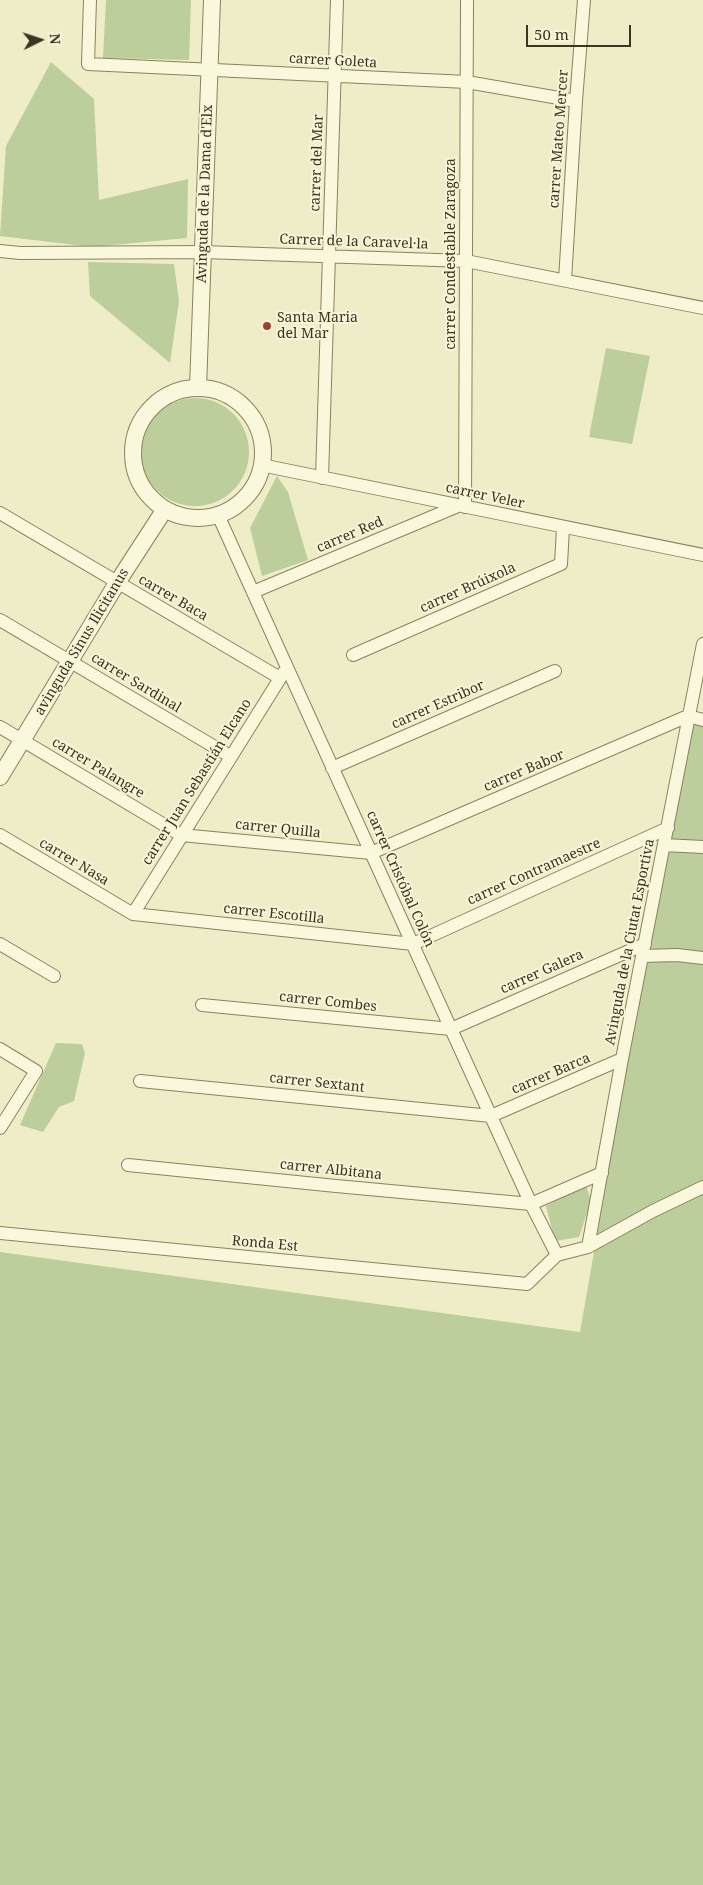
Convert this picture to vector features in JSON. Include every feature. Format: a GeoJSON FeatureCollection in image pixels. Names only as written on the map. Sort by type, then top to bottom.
{"type":"FeatureCollection","features":[{"type":"Feature","properties":{"kind":"street","name":"carrer Goleta"},"geometry":{"type":"LineString","coordinates":[[90,0],[88,64],[467,82],[576,102]]}},
{"type":"Feature","properties":{"kind":"street","name":"Avinguda de la Dama d'Elx"},"geometry":{"type":"LineString","coordinates":[[198,388],[212,0]]}},
{"type":"Feature","properties":{"kind":"street","name":"carrer del Mar"},"geometry":{"type":"LineString","coordinates":[[322,478],[337,0]]}},
{"type":"Feature","properties":{"kind":"street","name":"carrer Condestable Zaragoza"},"geometry":{"type":"LineString","coordinates":[[462,507],[466,261],[467,0]]}},
{"type":"Feature","properties":{"kind":"street","name":"carrer Mateo Mercer"},"geometry":{"type":"LineString","coordinates":[[565,280],[584,0]]}},
{"type":"Feature","properties":{"kind":"street","name":"Carrer de la Caravel·la"},"geometry":{"type":"LineString","coordinates":[[0,252],[202,252],[466,261],[703,308]]}},
{"type":"Feature","properties":{"kind":"street"},"geometry":{"type":"LineString","coordinates":[[198,388],[213,390],[228,395],[251,416],[256,424],[261,440],[262,465],[256,482],[238,504],[218,515],[191,518],[165,509],[150,496],[139,480],[133,461],[134,441],[146,414],[160,400],[178,391],[198,388]]}},
{"type":"Feature","properties":{"kind":"street","name":"carrer Veler"},"geometry":{"type":"LineString","coordinates":[[262,465],[703,556]]}},
{"type":"Feature","properties":{"kind":"street","name":"carrer Red"},"geometry":{"type":"LineString","coordinates":[[253,592],[462,507]]}},
{"type":"Feature","properties":{"kind":"street","name":"avinguda Sinus Ilicitanus"},"geometry":{"type":"LineString","coordinates":[[0,777],[117,583],[165,509]]}},
{"type":"Feature","properties":{"kind":"street","name":"carrer Baca"},"geometry":{"type":"LineString","coordinates":[[0,514],[280,678]]}},
{"type":"Feature","properties":{"kind":"street","name":"carrer Cristóbal Colón"},"geometry":{"type":"LineString","coordinates":[[218,515],[531,1204],[557,1255]]}},
{"type":"Feature","properties":{"kind":"street","name":"carrer Brúixola"},"geometry":{"type":"LineString","coordinates":[[353,655],[561,564],[563,528]]}},
{"type":"Feature","properties":{"kind":"street","name":"carrer Sardinal"},"geometry":{"type":"LineString","coordinates":[[0,620],[230,756]]}},
{"type":"Feature","properties":{"kind":"street","name":"Avinguda de la Ciutat Esportiva"},"geometry":{"type":"LineString","coordinates":[[588,1247],[622,1059],[703,644]]}},
{"type":"Feature","properties":{"kind":"street","name":"carrer Juan Sebastián Elcano"},"geometry":{"type":"LineString","coordinates":[[132,914],[287,667]]}},
{"type":"Feature","properties":{"kind":"street","name":"carrer Estribor"},"geometry":{"type":"LineString","coordinates":[[332,768],[555,671]]}},
{"type":"Feature","properties":{"kind":"street"},"geometry":{"type":"LineString","coordinates":[[688,716],[703,720]]}},
{"type":"Feature","properties":{"kind":"street","name":"carrer Babor"},"geometry":{"type":"LineString","coordinates":[[371,853],[688,716]]}},
{"type":"Feature","properties":{"kind":"street","name":"carrer Palangre"},"geometry":{"type":"LineString","coordinates":[[0,727],[181,835]]}},
{"type":"Feature","properties":{"kind":"street","name":"carrer Contramaestre"},"geometry":{"type":"LineString","coordinates":[[413,944],[668,828]]}},
{"type":"Feature","properties":{"kind":"street","name":"carrer Quilla"},"geometry":{"type":"LineString","coordinates":[[181,835],[371,853]]}},
{"type":"Feature","properties":{"kind":"street","name":"carrer Nasa"},"geometry":{"type":"LineString","coordinates":[[0,836],[132,914]]}},
{"type":"Feature","properties":{"kind":"street"},"geometry":{"type":"LineString","coordinates":[[664,845],[703,847]]}},
{"type":"Feature","properties":{"kind":"street","name":"carrer Escotilla"},"geometry":{"type":"LineString","coordinates":[[132,914],[413,944]]}},
{"type":"Feature","properties":{"kind":"street"},"geometry":{"type":"LineString","coordinates":[[0,944],[54,976]]}},
{"type":"Feature","properties":{"kind":"street"},"geometry":{"type":"LineString","coordinates":[[644,950],[703,958]]}},
{"type":"Feature","properties":{"kind":"street","name":"carrer Galera"},"geometry":{"type":"LineString","coordinates":[[451,1029],[644,950]]}},
{"type":"Feature","properties":{"kind":"street","name":"carrer Combes"},"geometry":{"type":"LineString","coordinates":[[202,1005],[451,1029]]}},
{"type":"Feature","properties":{"kind":"street"},"geometry":{"type":"LineString","coordinates":[[0,1050],[36,1071],[0,1128]]}},
{"type":"Feature","properties":{"kind":"street","name":"carrer Barca"},"geometry":{"type":"LineString","coordinates":[[491,1116],[622,1059]]}},
{"type":"Feature","properties":{"kind":"street","name":"carrer Sextant"},"geometry":{"type":"LineString","coordinates":[[140,1081],[491,1116]]}},
{"type":"Feature","properties":{"kind":"street","name":"carrer Albitana"},"geometry":{"type":"LineString","coordinates":[[128,1164],[531,1204]]}},
{"type":"Feature","properties":{"kind":"street"},"geometry":{"type":"LineString","coordinates":[[531,1204],[602,1173]]}},
{"type":"Feature","properties":{"kind":"street"},"geometry":{"type":"LineString","coordinates":[[557,1255],[588,1247],[653,1211],[703,1187]]}},
{"type":"Feature","properties":{"kind":"street","name":"Ronda Est"},"geometry":{"type":"LineString","coordinates":[[0,1233],[526,1284],[557,1255]]}},
{"type":"Feature","properties":{"kind":"green space"},"geometry":{"type":"Polygon","coordinates":[[[106,0],[191,0],[189,60],[103,58],[106,0]]]}},
{"type":"Feature","properties":{"kind":"green space"},"geometry":{"type":"Polygon","coordinates":[[[51,62],[94,99],[99,200],[188,179],[187,238],[92,247],[0,236],[6,146],[51,62]]]}},
{"type":"Feature","properties":{"kind":"green space"},"geometry":{"type":"Polygon","coordinates":[[[88,262],[174,264],[179,301],[170,363],[90,296],[88,262]]]}},
{"type":"Feature","properties":{"kind":"green space"},"geometry":{"type":"Polygon","coordinates":[[[606,348],[650,356],[632,444],[589,437],[606,348]]]}},
{"type":"Feature","properties":{"kind":"green space"},"geometry":{"type":"Polygon","coordinates":[[[195,398],[216,402],[233,414],[245,431],[249,452],[245,473],[233,490],[216,502],[195,506],[174,502],[157,490],[145,473],[141,452],[145,431],[157,414],[174,402],[195,398]]]}},
{"type":"Feature","properties":{"kind":"green space"},"geometry":{"type":"Polygon","coordinates":[[[277,476],[288,492],[308,560],[262,576],[250,528],[277,476]]]}},
{"type":"Feature","properties":{"kind":"green space"},"geometry":{"type":"Polygon","coordinates":[[[703,715],[703,1885],[0,1885],[0,1252],[580,1332],[688,716],[703,715]]]}},
{"type":"Feature","properties":{"kind":"green space"},"geometry":{"type":"Polygon","coordinates":[[[56,1043],[82,1044],[85,1053],[74,1101],[59,1107],[43,1132],[20,1125],[56,1043]]]}},
{"type":"Feature","properties":{"kind":"green space"},"geometry":{"type":"Polygon","coordinates":[[[586,1185],[591,1201],[579,1237],[555,1241],[546,1206],[586,1185]]]}},
{"type":"Feature","properties":{"kind":"place","name":"Santa Maria del Mar"},"geometry":{"type":"Point","coordinates":[267,326]}}]}
